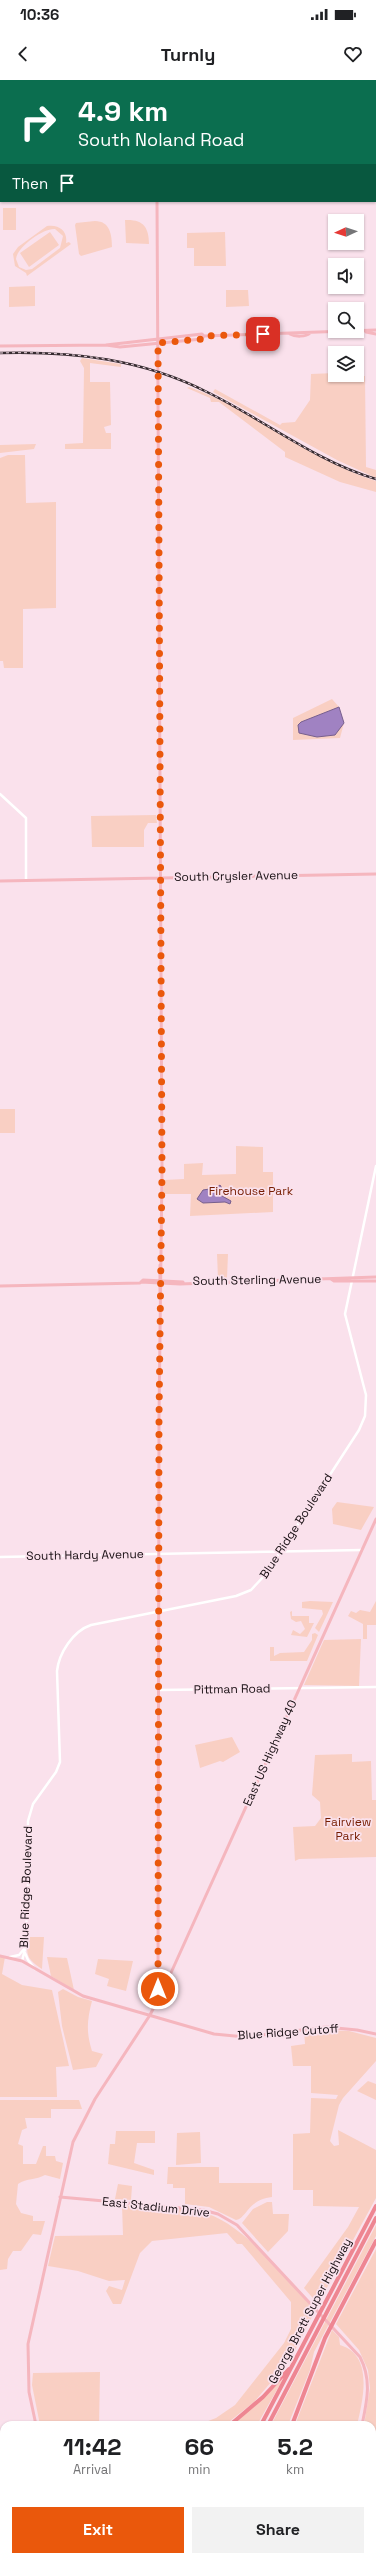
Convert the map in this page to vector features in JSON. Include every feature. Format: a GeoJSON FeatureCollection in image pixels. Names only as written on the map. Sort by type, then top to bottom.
{"type":"FeatureCollection","features":[{"type":"Feature","properties":{"kind":"highway","name":"George Brett Super Highway"},"geometry":{"type":"LineString","coordinates":[[263,2421],[376,2206]]}},
{"type":"Feature","properties":{"kind":"highway","name":"George Brett Super Highway"},"geometry":{"type":"LineString","coordinates":[[270,2421],[376,2218]]}},
{"type":"Feature","properties":{"kind":"highway"},"geometry":{"type":"LineString","coordinates":[[294,2421],[325,2338],[376,2241]]}},
{"type":"Feature","properties":{"kind":"highway"},"geometry":{"type":"LineString","coordinates":[[235,2421],[263,2397],[292,2366]]}},
{"type":"Feature","properties":{"kind":"main road"},"geometry":{"type":"LineString","coordinates":[[157,202],[161,1262],[158,2000]]}},
{"type":"Feature","properties":{"kind":"main road"},"geometry":{"type":"LineString","coordinates":[[106,346],[158,338],[202,334],[204,336],[366,332],[376,330]]}},
{"type":"Feature","properties":{"kind":"main road"},"geometry":{"type":"LineString","coordinates":[[366,332],[376,334]]}},
{"type":"Feature","properties":{"kind":"main road"},"geometry":{"type":"LineString","coordinates":[[0,346],[120,347],[202,339],[204,336]]}},
{"type":"Feature","properties":{"kind":"main road","name":"South Crysler Avenue"},"geometry":{"type":"LineString","coordinates":[[0,881],[376,874]]}},
{"type":"Feature","properties":{"kind":"main road","name":"South Sterling Avenue"},"geometry":{"type":"LineString","coordinates":[[0,1286],[376,1277]]}},
{"type":"Feature","properties":{"kind":"main road","name":"South Sterling Avenue"},"geometry":{"type":"LineString","coordinates":[[332,1279],[334,1281],[376,1281]]}},
{"type":"Feature","properties":{"kind":"main road","name":"East US Highway 40"},"geometry":{"type":"LineString","coordinates":[[35,2421],[29,2392],[28,2345],[67,2162],[78,2128],[150,2015],[164,1988],[376,1519]]}},
{"type":"Feature","properties":{"kind":"main road","name":"Blue Ridge Boulevard"},"geometry":{"type":"LineString","coordinates":[[0,1956],[22,1961]]}},
{"type":"Feature","properties":{"kind":"main road","name":"Blue Ridge Cutoff"},"geometry":{"type":"LineString","coordinates":[[22,1961],[83,1996],[214,2034],[235,2036],[326,2028],[357,2030],[376,2034]]}},
{"type":"Feature","properties":{"kind":"main road","name":"East Stadium Drive"},"geometry":{"type":"LineString","coordinates":[[60,2197],[203,2210],[218,2214],[231,2220],[245,2231],[357,2352],[366,2370],[368,2393],[363,2421]]}},
{"type":"Feature","properties":{"kind":"street"},"geometry":{"type":"LineString","coordinates":[[0,794],[26,818],[26,880]]}},
{"type":"Feature","properties":{"kind":"street","name":"Blue Ridge Boulevard"},"geometry":{"type":"LineString","coordinates":[[22,1961],[25,1948],[28,1821],[33,1804],[56,1772],[60,1762],[57,1671],[59,1661],[76,1633],[86,1626],[244,1594],[259,1583],[359,1430],[364,1416],[366,1395],[345,1318],[350,1281],[376,1166]]}},
{"type":"Feature","properties":{"kind":"street","name":"South Hardy Avenue"},"geometry":{"type":"LineString","coordinates":[[0,1557],[362,1550]]}},
{"type":"Feature","properties":{"kind":"street","name":"Pittman Road"},"geometry":{"type":"LineString","coordinates":[[159,1690],[376,1687]]}},
{"type":"Feature","properties":{"kind":"street"},"geometry":{"type":"LineString","coordinates":[[7,1958],[19,1955],[25,1948]]}},
{"type":"Feature","properties":{"kind":"street"},"geometry":{"type":"LineString","coordinates":[[25,1948],[26,1958],[36,1969]]}},
{"type":"Feature","properties":{"kind":"green space"},"geometry":{"type":"Polygon","coordinates":[[[3,208],[16,208],[16,230],[3,230],[3,208]]]}},
{"type":"Feature","properties":{"kind":"green space"},"geometry":{"type":"Polygon","coordinates":[[[125,220],[136,221],[144,225],[148,233],[149,244],[126,243],[125,220]]]}},
{"type":"Feature","properties":{"kind":"green space"},"geometry":{"type":"Polygon","coordinates":[[[95,221],[104,223],[107,226],[111,234],[112,247],[81,256],[79,254],[75,225],[76,223],[95,221]]]}},
{"type":"Feature","properties":{"kind":"green space"},"geometry":{"type":"Polygon","coordinates":[[[47,226],[55,226],[62,229],[66,235],[66,243],[69,242],[71,244],[27,276],[26,273],[15,266],[13,254],[18,247],[47,226]],[[55,229],[44,232],[31,239],[17,254],[16,259],[19,267],[26,270],[32,269],[60,248],[63,236],[55,229]]]}},
{"type":"Feature","properties":{"kind":"green space"},"geometry":{"type":"Polygon","coordinates":[[[50,232],[59,245],[29,267],[20,253],[50,232]]]}},
{"type":"Feature","properties":{"kind":"green space"},"geometry":{"type":"Polygon","coordinates":[[[225,232],[226,266],[194,266],[194,248],[187,248],[187,233],[225,232]]]}},
{"type":"Feature","properties":{"kind":"green space"},"geometry":{"type":"Polygon","coordinates":[[[35,286],[35,306],[9,307],[9,287],[35,286]]]}},
{"type":"Feature","properties":{"kind":"green space"},"geometry":{"type":"Polygon","coordinates":[[[226,290],[248,290],[249,306],[226,307],[226,290]]]}},
{"type":"Feature","properties":{"kind":"green space"},"geometry":{"type":"Polygon","coordinates":[[[82,358],[121,364],[121,367],[90,363],[90,382],[110,382],[111,425],[104,427],[106,433],[111,433],[111,449],[65,449],[65,444],[83,443],[84,368],[80,361],[82,358]]]}},
{"type":"Feature","properties":{"kind":"green space"},"geometry":{"type":"Polygon","coordinates":[[[328,373],[328,382],[364,382],[365,376],[366,467],[376,470],[376,478],[337,460],[213,392],[215,389],[280,425],[282,423],[295,422],[310,400],[311,374],[328,373]]]}},
{"type":"Feature","properties":{"kind":"green space"},"geometry":{"type":"Polygon","coordinates":[[[189,387],[237,408],[305,448],[351,472],[376,481],[376,492],[340,482],[285,457],[285,452],[219,402],[211,402],[210,398],[187,388],[189,387]]]}},
{"type":"Feature","properties":{"kind":"green space"},"geometry":{"type":"Polygon","coordinates":[[[36,444],[34,449],[0,453],[0,445],[36,444]]]}},
{"type":"Feature","properties":{"kind":"green space"},"geometry":{"type":"Polygon","coordinates":[[[8,455],[25,455],[26,503],[56,502],[56,608],[23,609],[23,668],[4,668],[3,661],[0,661],[0,458],[8,455]]]}},
{"type":"Feature","properties":{"kind":"green space"},"geometry":{"type":"Polygon","coordinates":[[[332,699],[339,707],[301,722],[312,734],[319,736],[335,735],[344,723],[340,738],[293,740],[293,718],[332,699]]]}},
{"type":"Feature","properties":{"kind":"green space"},"geometry":{"type":"Polygon","coordinates":[[[156,815],[157,823],[148,823],[144,830],[144,847],[92,847],[91,816],[156,815]]]}},
{"type":"Feature","properties":{"kind":"green space"},"geometry":{"type":"Polygon","coordinates":[[[0,1109],[15,1109],[15,1133],[0,1133],[0,1109]]]}},
{"type":"Feature","properties":{"kind":"green space","name":"Firehouse Park"},"geometry":{"type":"Polygon","coordinates":[[[236,1146],[263,1147],[263,1172],[273,1172],[273,1212],[190,1216],[191,1194],[163,1194],[164,1180],[184,1179],[184,1164],[203,1163],[202,1175],[236,1174],[236,1146]]]}},
{"type":"Feature","properties":{"kind":"green space"},"geometry":{"type":"Polygon","coordinates":[[[217,1254],[228,1254],[227,1278],[218,1278],[217,1254]]]}},
{"type":"Feature","properties":{"kind":"green space"},"geometry":{"type":"Polygon","coordinates":[[[337,1502],[374,1507],[361,1530],[333,1524],[332,1509],[337,1502]]]}},
{"type":"Feature","properties":{"kind":"green space"},"geometry":{"type":"Polygon","coordinates":[[[376,1601],[376,1625],[367,1625],[367,1639],[363,1639],[363,1624],[348,1616],[351,1611],[356,1613],[360,1610],[370,1612],[376,1601]]]}},
{"type":"Feature","properties":{"kind":"green space"},"geometry":{"type":"Polygon","coordinates":[[[302,1602],[333,1602],[319,1632],[315,1628],[323,1614],[322,1610],[302,1608],[302,1602]]]}},
{"type":"Feature","properties":{"kind":"green space"},"geometry":{"type":"Polygon","coordinates":[[[292,1611],[292,1616],[309,1616],[309,1623],[314,1623],[307,1637],[291,1635],[293,1630],[300,1634],[305,1629],[301,1621],[296,1622],[291,1619],[290,1612],[292,1611]]]}},
{"type":"Feature","properties":{"kind":"green space"},"geometry":{"type":"Polygon","coordinates":[[[315,1633],[318,1635],[307,1661],[270,1661],[270,1647],[274,1647],[274,1656],[280,1653],[304,1652],[312,1640],[312,1634],[315,1633]]]}},
{"type":"Feature","properties":{"kind":"green space"},"geometry":{"type":"Polygon","coordinates":[[[361,1639],[359,1686],[304,1685],[324,1640],[361,1639]]]}},
{"type":"Feature","properties":{"kind":"green space"},"geometry":{"type":"Polygon","coordinates":[[[232,1737],[240,1752],[223,1762],[220,1761],[200,1768],[195,1745],[232,1737]]]}},
{"type":"Feature","properties":{"kind":"green space","name":"Fairview Park"},"geometry":{"type":"Polygon","coordinates":[[[352,1754],[352,1762],[371,1761],[372,1800],[376,1800],[376,1857],[299,1859],[295,1861],[293,1827],[315,1826],[321,1818],[320,1802],[312,1795],[315,1755],[352,1754]]]}},
{"type":"Feature","properties":{"kind":"green space"},"geometry":{"type":"Polygon","coordinates":[[[27,1937],[44,1937],[42,1969],[28,1956],[27,1937]]]}},
{"type":"Feature","properties":{"kind":"green space"},"geometry":{"type":"Polygon","coordinates":[[[0,1956],[5,1957],[2,1974],[22,1985],[52,1990],[69,2066],[56,2067],[57,2097],[0,2097],[0,1956]]]}},
{"type":"Feature","properties":{"kind":"green space"},"geometry":{"type":"Polygon","coordinates":[[[47,1957],[67,1958],[74,1990],[51,1976],[47,1957]]]}},
{"type":"Feature","properties":{"kind":"green space"},"geometry":{"type":"Polygon","coordinates":[[[98,1959],[133,1961],[126,1991],[107,1986],[109,1979],[95,1974],[98,1959]]]}},
{"type":"Feature","properties":{"kind":"green space"},"geometry":{"type":"Polygon","coordinates":[[[63,1989],[78,1997],[92,2001],[88,2026],[90,2044],[92,2051],[103,2054],[96,2067],[73,2070],[62,2026],[58,1992],[63,1989]]]}},
{"type":"Feature","properties":{"kind":"green space"},"geometry":{"type":"Polygon","coordinates":[[[304,2031],[349,2031],[376,2038],[376,2061],[343,2098],[339,2105],[330,2141],[334,2146],[339,2145],[338,2130],[376,2150],[376,2198],[318,2304],[304,2288],[348,2227],[359,2207],[313,2206],[313,2190],[293,2190],[293,2134],[310,2133],[311,2098],[336,2099],[338,2095],[311,2093],[311,2066],[293,2066],[291,2046],[305,2044],[304,2031]]]}},
{"type":"Feature","properties":{"kind":"green space"},"geometry":{"type":"Polygon","coordinates":[[[368,2081],[376,2084],[376,2100],[357,2091],[368,2081]]]}},
{"type":"Feature","properties":{"kind":"green space"},"geometry":{"type":"Polygon","coordinates":[[[0,2100],[79,2100],[82,2109],[51,2109],[51,2118],[25,2118],[27,2128],[22,2130],[18,2144],[23,2146],[23,2164],[36,2164],[43,2146],[46,2146],[46,2156],[55,2156],[56,2161],[63,2163],[60,2179],[45,2175],[18,2184],[16,2204],[21,2213],[33,2216],[33,2221],[45,2221],[41,2235],[33,2234],[21,2251],[13,2251],[8,2259],[7,2269],[0,2270],[0,2100]]]}},
{"type":"Feature","properties":{"kind":"green space"},"geometry":{"type":"Polygon","coordinates":[[[116,2131],[155,2131],[155,2143],[137,2143],[134,2163],[154,2170],[154,2175],[108,2164],[110,2144],[115,2144],[116,2131]]]}},
{"type":"Feature","properties":{"kind":"green space"},"geometry":{"type":"Polygon","coordinates":[[[200,2132],[201,2163],[176,2165],[177,2133],[200,2132]]]}},
{"type":"Feature","properties":{"kind":"green space"},"geometry":{"type":"Polygon","coordinates":[[[168,2167],[219,2167],[219,2183],[272,2183],[272,2197],[257,2202],[240,2219],[236,2220],[209,2207],[185,2204],[185,2188],[173,2188],[173,2184],[167,2184],[168,2167]]]}},
{"type":"Feature","properties":{"kind":"green space"},"geometry":{"type":"Polygon","coordinates":[[[118,2184],[132,2186],[131,2200],[115,2199],[118,2184]]]}},
{"type":"Feature","properties":{"kind":"green space"},"geometry":{"type":"Polygon","coordinates":[[[267,2202],[272,2202],[273,2214],[289,2214],[288,2231],[268,2252],[242,2223],[253,2209],[267,2202]]]}},
{"type":"Feature","properties":{"kind":"green space"},"geometry":{"type":"Polygon","coordinates":[[[122,2205],[191,2210],[216,2217],[248,2239],[263,2253],[315,2311],[290,2360],[254,2402],[230,2421],[208,2421],[216,2418],[235,2405],[284,2343],[291,2329],[291,2302],[242,2244],[237,2244],[227,2233],[152,2241],[140,2253],[121,2304],[113,2304],[106,2291],[109,2286],[122,2290],[125,2280],[109,2281],[78,2271],[48,2266],[55,2236],[123,2235],[122,2205]]]}},
{"type":"Feature","properties":{"kind":"green space"},"geometry":{"type":"Polygon","coordinates":[[[376,2225],[376,2236],[314,2352],[310,2370],[290,2421],[273,2421],[376,2225]]]}},
{"type":"Feature","properties":{"kind":"green space"},"geometry":{"type":"Polygon","coordinates":[[[376,2249],[376,2421],[365,2421],[370,2388],[368,2370],[359,2350],[336,2324],[376,2249]]]}},
{"type":"Feature","properties":{"kind":"green space"},"geometry":{"type":"Polygon","coordinates":[[[332,2330],[339,2337],[340,2345],[351,2350],[358,2358],[362,2368],[364,2379],[362,2403],[358,2421],[297,2421],[332,2330]]]}},
{"type":"Feature","properties":{"kind":"green space"},"geometry":{"type":"Polygon","coordinates":[[[100,2372],[99,2421],[39,2421],[32,2385],[33,2373],[100,2372]]]}},
{"type":"Feature","properties":{"kind":"green space"},"geometry":{"type":"Polygon","coordinates":[[[283,2379],[259,2421],[237,2421],[283,2379]]]}},
{"type":"Feature","properties":{"kind":"shaded area"},"geometry":{"type":"Polygon","coordinates":[[[339,707],[344,723],[335,735],[317,737],[299,733],[298,725],[301,722],[339,707]]]}},
{"type":"Feature","properties":{"kind":"shaded area"},"geometry":{"type":"Polygon","coordinates":[[[220,1185],[223,1190],[215,1192],[231,1201],[230,1204],[225,1202],[203,1203],[197,1199],[203,1190],[216,1188],[220,1185]]]}},
{"type":"Feature","properties":{"kind":"railway"},"geometry":{"type":"LineString","coordinates":[[0,353],[81,356],[133,365],[159,372],[184,381],[209,393],[333,462],[354,472],[376,479]]}},
{"type":"Feature","properties":{"kind":"route"},"geometry":{"type":"LineString","coordinates":[[158,1989],[159,1418],[160,1299],[162,1268],[158,343],[202,339],[204,336],[263,334]]}}]}
